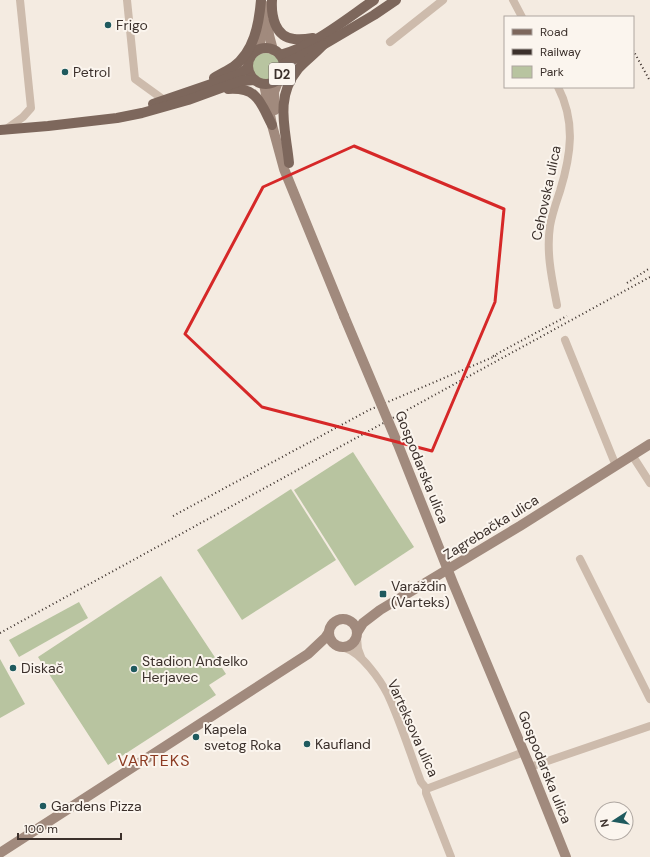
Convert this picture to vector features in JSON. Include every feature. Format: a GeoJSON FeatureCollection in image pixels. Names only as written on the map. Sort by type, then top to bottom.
{"type":"FeatureCollection","features":[{"type":"Feature","properties":{"kind":"main road"},"geometry":{"type":"LineString","coordinates":[[203,87],[233,67],[246,53],[259,23],[261,0]]}},
{"type":"Feature","properties":{"kind":"main road"},"geometry":{"type":"LineString","coordinates":[[257,50],[263,35],[266,0]]}},
{"type":"Feature","properties":{"kind":"main road"},"geometry":{"type":"LineString","coordinates":[[266,0],[269,35],[279,56]]}},
{"type":"Feature","properties":{"kind":"main road"},"geometry":{"type":"LineString","coordinates":[[272,0],[273,17],[279,31],[294,39],[320,42]]}},
{"type":"Feature","properties":{"kind":"main road","name":"D2"},"geometry":{"type":"LineString","coordinates":[[320,42],[374,0]]}},
{"type":"Feature","properties":{"kind":"main road","name":"D2"},"geometry":{"type":"LineString","coordinates":[[279,56],[320,42],[374,15],[396,0]]}},
{"type":"Feature","properties":{"kind":"main road"},"geometry":{"type":"LineString","coordinates":[[292,186],[283,118],[285,94],[298,69],[320,42]]}},
{"type":"Feature","properties":{"kind":"main road","name":"D2"},"geometry":{"type":"LineString","coordinates":[[3,130],[105,120],[142,113],[214,91],[240,81],[259,82],[274,82],[279,79],[283,70],[279,56],[268,48],[257,50],[250,58],[248,68],[249,73],[259,82]]}},
{"type":"Feature","properties":{"kind":"main road","name":"D2"},"geometry":{"type":"LineString","coordinates":[[89,122],[203,87],[237,74],[248,68]]}},
{"type":"Feature","properties":{"kind":"main road"},"geometry":{"type":"LineString","coordinates":[[279,79],[274,92],[274,106],[289,163]]}},
{"type":"Feature","properties":{"kind":"main road","name":"Gospodarska ulica"},"geometry":{"type":"LineString","coordinates":[[259,82],[272,125],[278,153],[309,232],[397,442],[566,857]]}},
{"type":"Feature","properties":{"kind":"main road"},"geometry":{"type":"LineString","coordinates":[[214,91],[237,88],[251,92],[258,99],[272,125]]}},
{"type":"Feature","properties":{"kind":"main road","name":"Zagrebačka ulica"},"geometry":{"type":"LineString","coordinates":[[308,654],[326,647],[352,645],[363,623],[380,610],[448,570],[650,444]]}},
{"type":"Feature","properties":{"kind":"main road","name":"Zagrebačka ulica"},"geometry":{"type":"LineString","coordinates":[[0,853],[308,654],[325,638],[335,622],[347,619],[359,619],[380,610]]}},
{"type":"Feature","properties":{"kind":"main road"},"geometry":{"type":"LineString","coordinates":[[347,619],[354,624],[358,635]]}},
{"type":"Feature","properties":{"kind":"main road"},"geometry":{"type":"LineString","coordinates":[[329,632],[330,640],[341,647]]}},
{"type":"Feature","properties":{"kind":"street"},"geometry":{"type":"LineString","coordinates":[[3,130],[23,117],[31,108],[20,0]]}},
{"type":"Feature","properties":{"kind":"street"},"geometry":{"type":"LineString","coordinates":[[126,0],[135,79],[164,100]]}},
{"type":"Feature","properties":{"kind":"street"},"geometry":{"type":"LineString","coordinates":[[390,42],[443,0]]}},
{"type":"Feature","properties":{"kind":"street"},"geometry":{"type":"LineString","coordinates":[[513,0],[521,16]]}},
{"type":"Feature","properties":{"kind":"street","name":"Cehovska ulica"},"geometry":{"type":"LineString","coordinates":[[557,305],[548,250],[551,218],[567,166],[571,136],[565,107],[558,88]]}},
{"type":"Feature","properties":{"kind":"street"},"geometry":{"type":"LineString","coordinates":[[565,340],[616,466]]}},
{"type":"Feature","properties":{"kind":"street"},"geometry":{"type":"LineString","coordinates":[[632,456],[650,484]]}},
{"type":"Feature","properties":{"kind":"street"},"geometry":{"type":"LineString","coordinates":[[580,559],[650,699]]}},
{"type":"Feature","properties":{"kind":"street","name":"Varteksova ulica"},"geometry":{"type":"LineString","coordinates":[[358,635],[358,649],[362,660]]}},
{"type":"Feature","properties":{"kind":"street","name":"Varteksova ulica"},"geometry":{"type":"LineString","coordinates":[[341,647],[354,652],[362,660],[376,676],[388,695],[422,782],[426,788],[426,794],[451,857]]}},
{"type":"Feature","properties":{"kind":"street"},"geometry":{"type":"LineString","coordinates":[[530,767],[650,726]]}},
{"type":"Feature","properties":{"kind":"street","name":"Varteksova ulica"},"geometry":{"type":"LineString","coordinates":[[426,788],[524,752]]}},
{"type":"Feature","properties":{"kind":"highlighted area"},"geometry":{"type":"Polygon","coordinates":[[[354,146],[504,209],[495,302],[432,451],[262,407],[185,334],[263,187],[354,146]]]}},
{"type":"Feature","properties":{"kind":"green space"},"geometry":{"type":"Polygon","coordinates":[[[266,53],[276,57],[280,67],[276,77],[266,81],[256,77],[252,67],[256,57],[266,53]]]}},
{"type":"Feature","properties":{"kind":"green space"},"geometry":{"type":"Polygon","coordinates":[[[353,452],[414,547],[355,586],[294,490],[353,452]]]}},
{"type":"Feature","properties":{"kind":"green space"},"geometry":{"type":"Polygon","coordinates":[[[291,489],[336,560],[242,620],[197,550],[291,489]]]}},
{"type":"Feature","properties":{"kind":"green space","name":"Stadion Anđelko Herjavec"},"geometry":{"type":"Polygon","coordinates":[[[161,576],[226,674],[209,685],[216,695],[108,765],[38,657],[161,576]]]}},
{"type":"Feature","properties":{"kind":"green space"},"geometry":{"type":"Polygon","coordinates":[[[79,602],[88,618],[19,657],[9,640],[79,602]]]}},
{"type":"Feature","properties":{"kind":"green space"},"geometry":{"type":"Polygon","coordinates":[[[0,659],[25,704],[0,718],[0,659]]]}},
{"type":"Feature","properties":{"kind":"railway"},"geometry":{"type":"LineString","coordinates":[[634,52],[650,81]]}},
{"type":"Feature","properties":{"kind":"railway"},"geometry":{"type":"LineString","coordinates":[[627,283],[650,268]]}},
{"type":"Feature","properties":{"kind":"railway"},"geometry":{"type":"LineString","coordinates":[[0,633],[650,277]]}},
{"type":"Feature","properties":{"kind":"railway"},"geometry":{"type":"LineString","coordinates":[[493,356],[567,316]]}},
{"type":"Feature","properties":{"kind":"railway"},"geometry":{"type":"LineString","coordinates":[[173,516],[369,410],[498,355]]}},
{"type":"Feature","properties":{"kind":"place","name":"Frigo"},"geometry":{"type":"Point","coordinates":[108,25]}},
{"type":"Feature","properties":{"kind":"place","name":"Petrol"},"geometry":{"type":"Point","coordinates":[65,72]}},
{"type":"Feature","properties":{"kind":"place","name":"Varaždin (Varteks)"},"geometry":{"type":"Point","coordinates":[383,594]}},
{"type":"Feature","properties":{"kind":"place","name":"Diskač"},"geometry":{"type":"Point","coordinates":[13,668]}},
{"type":"Feature","properties":{"kind":"place","name":"Stadion Anđelko Herjavec"},"geometry":{"type":"Point","coordinates":[134,669]}},
{"type":"Feature","properties":{"kind":"place","name":"Kapela svetog Roka"},"geometry":{"type":"Point","coordinates":[196,737]}},
{"type":"Feature","properties":{"kind":"place","name":"Kaufland"},"geometry":{"type":"Point","coordinates":[307,744]}},
{"type":"Feature","properties":{"kind":"place","name":"Gardens Pizza"},"geometry":{"type":"Point","coordinates":[43,806]}},
{"type":"Feature","properties":{"kind":"district","name":"VARTEKS"},"geometry":{"type":"Point","coordinates":[154,760]}}]}
